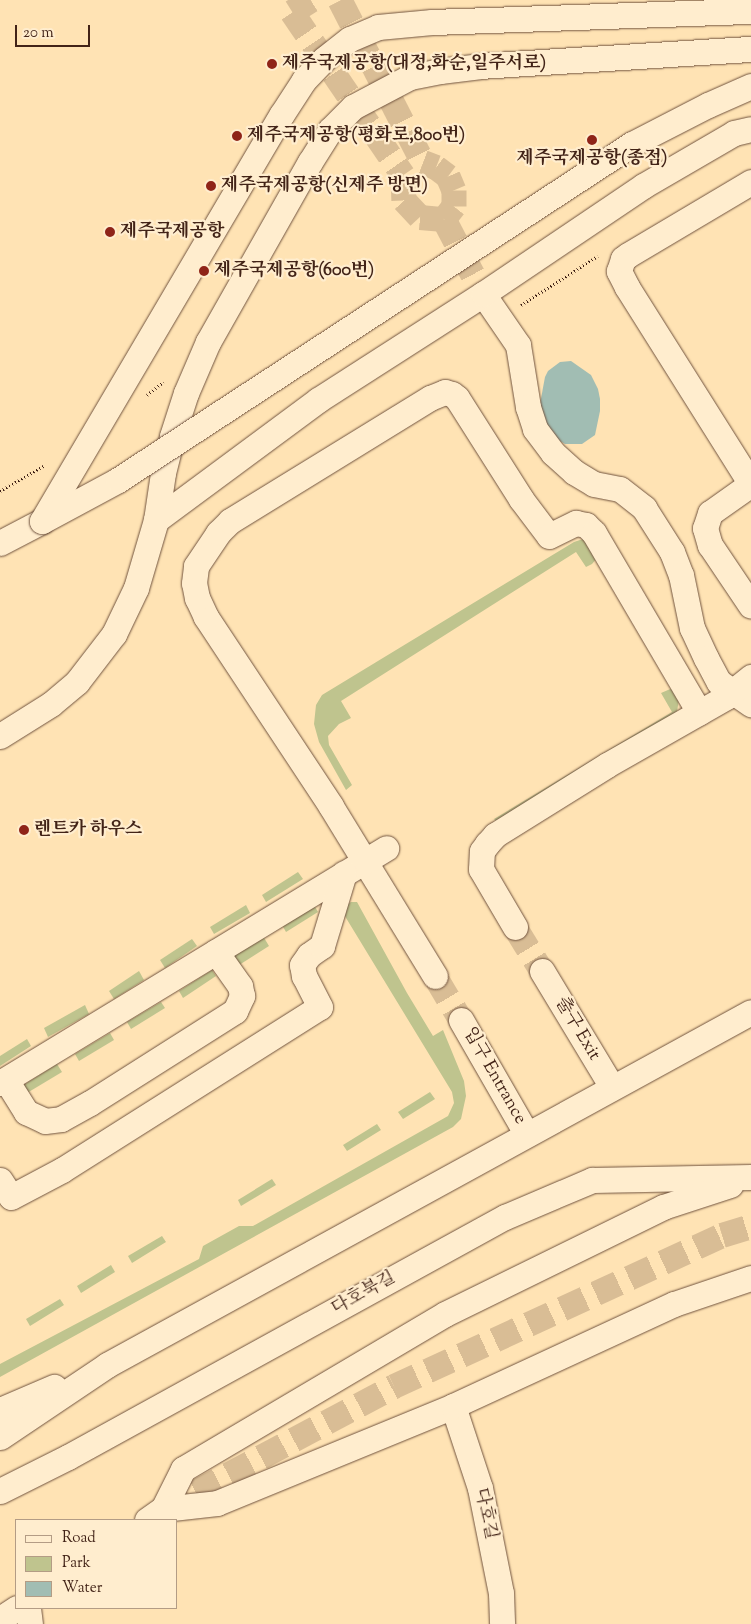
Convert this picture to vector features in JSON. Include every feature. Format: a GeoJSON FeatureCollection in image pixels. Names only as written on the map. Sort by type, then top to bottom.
{"type":"FeatureCollection","features":[{"type":"Feature","properties":{"kind":"street"},"geometry":{"type":"LineString","coordinates":[[42,521],[282,114],[304,80],[324,59],[350,39],[378,27],[432,22],[751,11]]}},
{"type":"Feature","properties":{"kind":"street"},"geometry":{"type":"LineString","coordinates":[[0,736],[51,704],[77,682],[114,634],[136,588],[156,520],[163,473],[172,436],[186,394],[208,342],[310,162],[330,130],[353,108],[410,77],[440,71],[479,66],[751,49]]}},
{"type":"Feature","properties":{"kind":"street"},"geometry":{"type":"LineString","coordinates":[[0,543],[118,480],[632,144],[708,105],[751,86]]}},
{"type":"Feature","properties":{"kind":"street"},"geometry":{"type":"LineString","coordinates":[[156,520],[318,400],[483,294],[643,186],[734,133],[751,129]]}},
{"type":"Feature","properties":{"kind":"street"},"geometry":{"type":"LineString","coordinates":[[751,182],[628,255],[623,259],[619,271],[627,287],[751,484],[710,513],[705,528],[710,545],[751,606]]}},
{"type":"Feature","properties":{"kind":"street"},"geometry":{"type":"LineString","coordinates":[[483,294],[518,345],[528,407],[535,429],[553,453],[574,472],[594,484],[620,490],[644,508],[675,560],[681,575],[692,628],[719,682],[745,691]]}},
{"type":"Feature","properties":{"kind":"street"},"geometry":{"type":"LineString","coordinates":[[435,976],[354,866],[206,617],[194,592],[194,575],[206,550],[230,521],[438,394],[445,392],[457,398],[521,499],[549,536],[576,523],[586,525],[594,533],[699,712]]}},
{"type":"Feature","properties":{"kind":"street"},"geometry":{"type":"LineString","coordinates":[[515,927],[481,869],[482,851],[487,844],[495,836],[607,765],[699,712],[745,691]]}},
{"type":"Feature","properties":{"kind":"street"},"geometry":{"type":"LineString","coordinates":[[216,952],[240,986],[242,996],[235,1011],[90,1103],[61,1118],[45,1121],[26,1112],[3,1081],[386,848]]}},
{"type":"Feature","properties":{"kind":"street"},"geometry":{"type":"LineString","coordinates":[[0,1180],[11,1197],[62,1170],[320,1007],[304,976],[302,966],[308,955],[322,946],[354,866]]}},
{"type":"Feature","properties":{"kind":"street","name":"출구 Exit"},"geometry":{"type":"LineString","coordinates":[[542,971],[612,1087]]}},
{"type":"Feature","properties":{"kind":"street"},"geometry":{"type":"LineString","coordinates":[[0,1437],[106,1365],[526,1133],[751,1012]]}},
{"type":"Feature","properties":{"kind":"street","name":"입구 Entrance"},"geometry":{"type":"LineString","coordinates":[[461,1020],[526,1133]]}},
{"type":"Feature","properties":{"kind":"street"},"geometry":{"type":"LineString","coordinates":[[155,1515],[184,1469],[444,1314],[663,1207],[751,1177]]}},
{"type":"Feature","properties":{"kind":"street","name":"다호북길"},"geometry":{"type":"LineString","coordinates":[[0,1491],[77,1452],[505,1217],[592,1180],[751,1177]]}},
{"type":"Feature","properties":{"kind":"street"},"geometry":{"type":"LineString","coordinates":[[155,1515],[216,1503],[453,1406],[674,1304],[751,1278]]}},
{"type":"Feature","properties":{"kind":"street"},"geometry":{"type":"LineString","coordinates":[[0,1410],[106,1365]]}},
{"type":"Feature","properties":{"kind":"street"},"geometry":{"type":"LineString","coordinates":[[0,1397],[50,1389]]}},
{"type":"Feature","properties":{"kind":"street","name":"다호길"},"geometry":{"type":"LineString","coordinates":[[453,1406],[480,1488],[501,1593],[502,1624]]}},
{"type":"Feature","properties":{"kind":"street"},"geometry":{"type":"LineString","coordinates":[[0,1619],[15,1609]]}},
{"type":"Feature","properties":{"kind":"street"},"geometry":{"type":"LineString","coordinates":[[28,1609],[30,1624]]}},
{"type":"Feature","properties":{"kind":"green space"},"geometry":{"type":"Polygon","coordinates":[[[583,539],[598,557],[592,564],[586,567],[576,552],[341,701],[351,718],[339,724],[328,736],[329,745],[352,785],[346,790],[319,742],[314,724],[316,705],[322,695],[574,542],[583,539]]]}},
{"type":"Feature","properties":{"kind":"green space"},"geometry":{"type":"Polygon","coordinates":[[[675,687],[679,699],[676,718],[500,825],[494,819],[672,712],[661,693],[675,687]]]}},
{"type":"Feature","properties":{"kind":"green space"},"geometry":{"type":"Polygon","coordinates":[[[298,872],[303,879],[266,902],[262,895],[298,872]]]}},
{"type":"Feature","properties":{"kind":"green space"},"geometry":{"type":"Polygon","coordinates":[[[351,902],[357,902],[433,1036],[443,1030],[464,1081],[466,1096],[461,1119],[453,1127],[0,1377],[0,1364],[199,1259],[203,1246],[239,1226],[253,1226],[448,1116],[454,1103],[452,1092],[343,913],[345,906],[351,902]]]}},
{"type":"Feature","properties":{"kind":"green space"},"geometry":{"type":"Polygon","coordinates":[[[246,905],[250,913],[214,934],[210,927],[246,905]]]}},
{"type":"Feature","properties":{"kind":"green space"},"geometry":{"type":"Polygon","coordinates":[[[314,905],[318,912],[286,932],[282,925],[314,905]]]}},
{"type":"Feature","properties":{"kind":"green space"},"geometry":{"type":"Polygon","coordinates":[[[263,936],[269,946],[236,967],[230,957],[263,936]]]}},
{"type":"Feature","properties":{"kind":"green space"},"geometry":{"type":"Polygon","coordinates":[[[192,939],[197,946],[165,968],[160,960],[192,939]]]}},
{"type":"Feature","properties":{"kind":"green space"},"geometry":{"type":"Polygon","coordinates":[[[212,970],[216,976],[183,998],[179,991],[212,970]]]}},
{"type":"Feature","properties":{"kind":"green space"},"geometry":{"type":"Polygon","coordinates":[[[139,971],[144,980],[114,999],[109,991],[139,971]]]}},
{"type":"Feature","properties":{"kind":"green space"},"geometry":{"type":"Polygon","coordinates":[[[161,1002],[165,1008],[131,1029],[127,1022],[161,1002]]]}},
{"type":"Feature","properties":{"kind":"green space"},"geometry":{"type":"Polygon","coordinates":[[[85,1005],[89,1014],[48,1037],[44,1028],[85,1005]]]}},
{"type":"Feature","properties":{"kind":"green space"},"geometry":{"type":"Polygon","coordinates":[[[110,1033],[114,1040],[79,1061],[75,1054],[110,1033]]]}},
{"type":"Feature","properties":{"kind":"green space"},"geometry":{"type":"Polygon","coordinates":[[[27,1039],[31,1046],[0,1066],[0,1056],[27,1039]]]}},
{"type":"Feature","properties":{"kind":"green space"},"geometry":{"type":"Polygon","coordinates":[[[57,1064],[62,1072],[27,1093],[22,1086],[57,1064]]]}},
{"type":"Feature","properties":{"kind":"green space"},"geometry":{"type":"Polygon","coordinates":[[[430,1092],[435,1099],[403,1119],[398,1112],[430,1092]]]}},
{"type":"Feature","properties":{"kind":"green space"},"geometry":{"type":"Polygon","coordinates":[[[377,1124],[381,1130],[347,1151],[343,1145],[377,1124]]]}},
{"type":"Feature","properties":{"kind":"green space"},"geometry":{"type":"Polygon","coordinates":[[[272,1179],[276,1185],[241,1206],[238,1200],[272,1179]]]}},
{"type":"Feature","properties":{"kind":"green space"},"geometry":{"type":"Polygon","coordinates":[[[162,1236],[166,1242],[132,1263],[128,1256],[162,1236]]]}},
{"type":"Feature","properties":{"kind":"green space"},"geometry":{"type":"Polygon","coordinates":[[[111,1265],[115,1272],[81,1293],[77,1286],[111,1265]]]}},
{"type":"Feature","properties":{"kind":"green space"},"geometry":{"type":"Polygon","coordinates":[[[60,1299],[64,1305],[30,1326],[26,1319],[60,1299]]]}},
{"type":"Feature","properties":{"kind":"water"},"geometry":{"type":"Polygon","coordinates":[[[571,361],[591,375],[598,389],[600,399],[600,411],[595,435],[582,444],[565,444],[555,438],[547,429],[540,404],[545,377],[548,371],[560,362],[571,361]]]}},
{"type":"Feature","properties":{"kind":"tunnel"},"geometry":{"type":"LineString","coordinates":[[311,0],[292,12],[403,175],[404,200],[420,217],[444,219]]}},
{"type":"Feature","properties":{"kind":"tunnel"},"geometry":{"type":"LineString","coordinates":[[340,0],[423,162],[436,167],[448,176],[454,190],[454,206],[444,219]]}},
{"type":"Feature","properties":{"kind":"tunnel"},"geometry":{"type":"LineString","coordinates":[[444,219],[483,294]]}},
{"type":"Feature","properties":{"kind":"tunnel"},"geometry":{"type":"LineString","coordinates":[[515,927],[542,971]]}},
{"type":"Feature","properties":{"kind":"tunnel"},"geometry":{"type":"LineString","coordinates":[[435,976],[461,1020]]}},
{"type":"Feature","properties":{"kind":"tunnel"},"geometry":{"type":"LineString","coordinates":[[163,1509],[394,1386],[722,1235],[751,1226]]}},
{"type":"Feature","properties":{"kind":"place","name":"제주국제공항(대정,화순,일주서로)"},"geometry":{"type":"Point","coordinates":[272,64]}},
{"type":"Feature","properties":{"kind":"place","name":"제주국제공항(평화로,800번)"},"geometry":{"type":"Point","coordinates":[237,136]}},
{"type":"Feature","properties":{"kind":"place","name":"제주국제공항(종점)"},"geometry":{"type":"Point","coordinates":[592,140]}},
{"type":"Feature","properties":{"kind":"place","name":"제주국제공항(신제주 방면)"},"geometry":{"type":"Point","coordinates":[211,186]}},
{"type":"Feature","properties":{"kind":"place","name":"제주국제공항"},"geometry":{"type":"Point","coordinates":[110,232]}},
{"type":"Feature","properties":{"kind":"place","name":"제주국제공항(600번)"},"geometry":{"type":"Point","coordinates":[204,271]}},
{"type":"Feature","properties":{"kind":"place","name":"렌트카 하우스"},"geometry":{"type":"Point","coordinates":[24,830]}}]}
